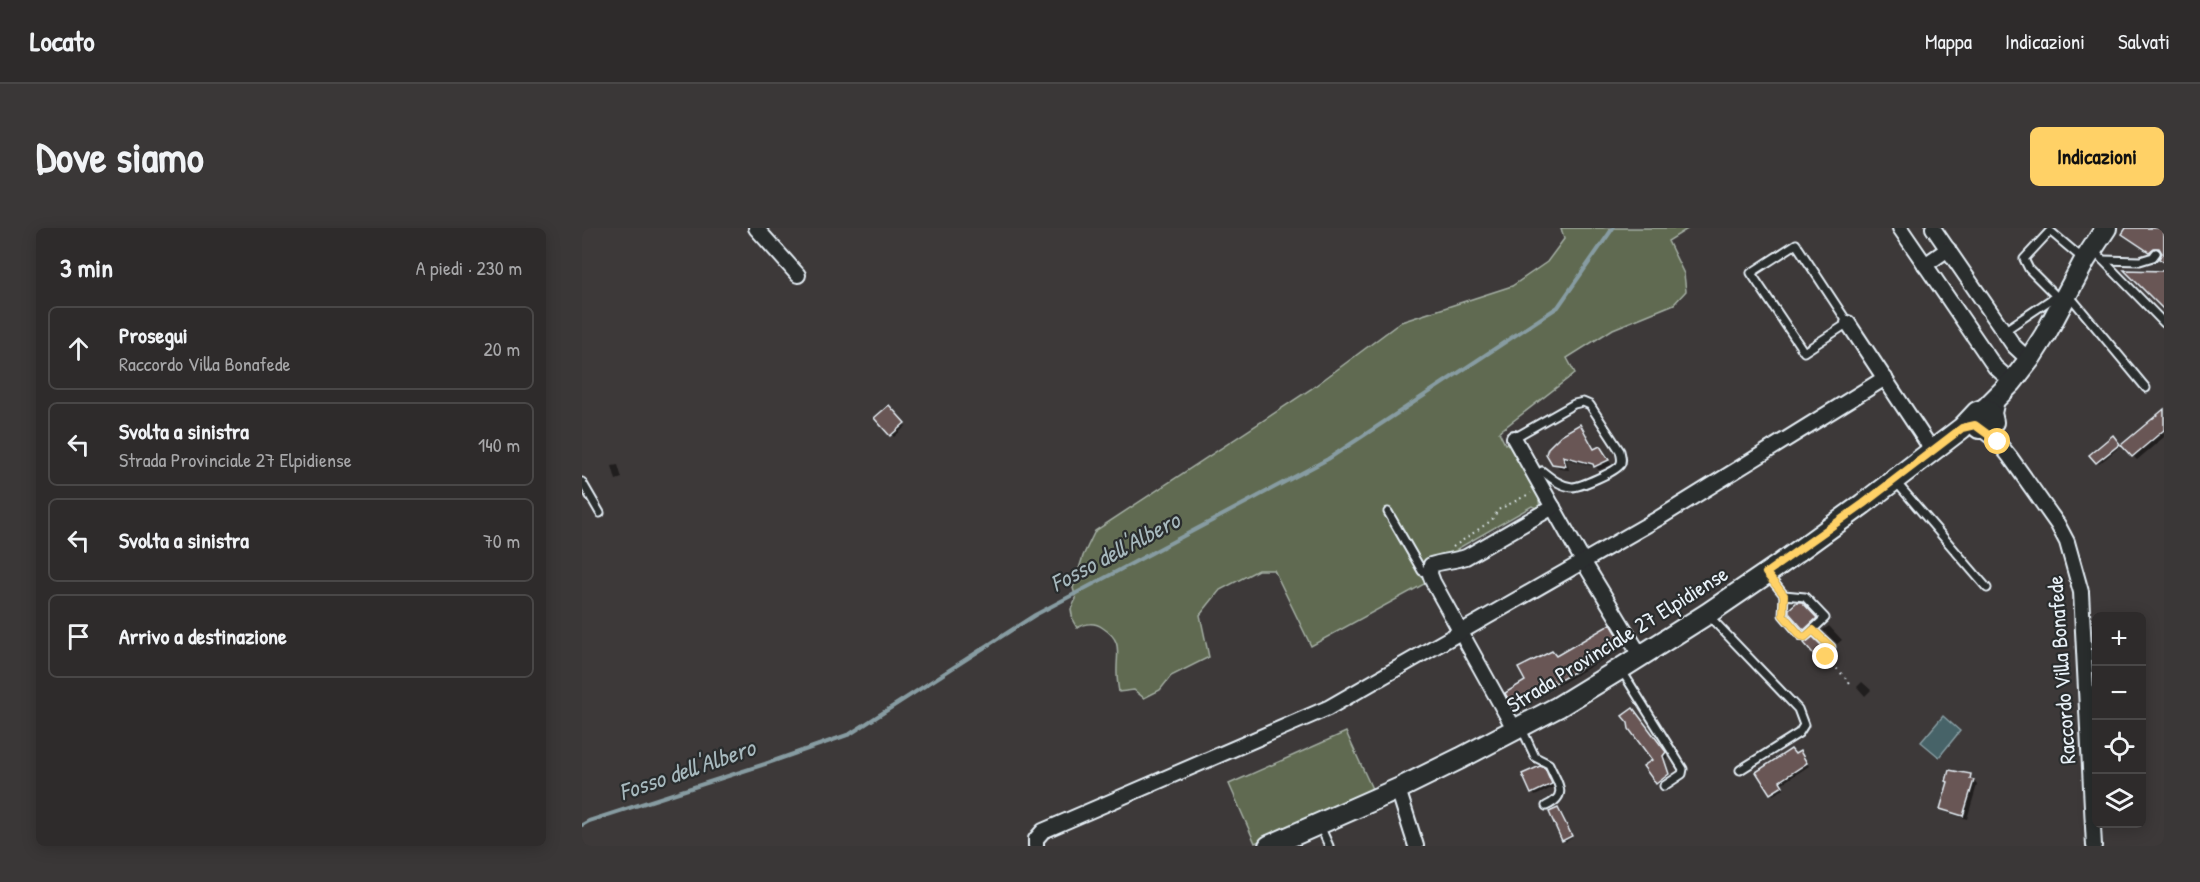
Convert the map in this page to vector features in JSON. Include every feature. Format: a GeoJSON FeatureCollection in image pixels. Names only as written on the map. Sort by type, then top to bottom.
{"type":"FeatureCollection","features":[{"type":"Feature","properties":{"kind":"main road","name":"Strada Provinciale 27 Elpidiense"},"geometry":{"type":"LineString","coordinates":[[1269,846],[1398,789],[1518,729],[1620,669],[1707,614],[1766,573],[1932,450],[1982,417],[2029,360],[2045,335],[2062,296],[2093,257],[2106,228]]}},
{"type":"Feature","properties":{"kind":"street"},"geometry":{"type":"LineString","coordinates":[[756,228],[798,274]]}},
{"type":"Feature","properties":{"kind":"street"},"geometry":{"type":"LineString","coordinates":[[1900,228],[1995,367],[2012,382]]}},
{"type":"Feature","properties":{"kind":"street"},"geometry":{"type":"LineString","coordinates":[[1933,228],[2014,346],[2029,360]]}},
{"type":"Feature","properties":{"kind":"street"},"geometry":{"type":"LineString","coordinates":[[1925,265],[1948,249]]}},
{"type":"Feature","properties":{"kind":"street"},"geometry":{"type":"LineString","coordinates":[[1848,323],[1932,450]]}},
{"type":"Feature","properties":{"kind":"street"},"geometry":{"type":"LineString","coordinates":[[1036,846],[1036,839],[1043,831],[1328,708],[1750,463],[1885,378]]}},
{"type":"Feature","properties":{"kind":"street","name":"Raccordo Villa Bonafede"},"geometry":{"type":"LineString","coordinates":[[1982,417],[1998,442],[2044,502],[2067,542],[2081,592],[2094,846]]}},
{"type":"Feature","properties":{"kind":"street"},"geometry":{"type":"LineString","coordinates":[[1514,438],[1583,561],[1640,655]]}},
{"type":"Feature","properties":{"kind":"street"},"geometry":{"type":"LineString","coordinates":[[1518,729],[1430,574],[1431,566],[1466,557],[1553,507]]}},
{"type":"Feature","properties":{"kind":"street"},"geometry":{"type":"LineString","coordinates":[[1398,789],[1416,846]]}},
{"type":"Feature","properties":{"kind":"lane"},"geometry":{"type":"LineString","coordinates":[[2146,387],[2062,296],[2029,269],[2024,259],[2050,231],[2093,257],[2164,323]]}},
{"type":"Feature","properties":{"kind":"lane"},"geometry":{"type":"LineString","coordinates":[[1796,244],[1848,323],[1804,352],[1751,273],[1796,244]]}},
{"type":"Feature","properties":{"kind":"lane"},"geometry":{"type":"LineString","coordinates":[[2093,257],[2140,261],[2153,257],[2156,253]]}},
{"type":"Feature","properties":{"kind":"lane"},"geometry":{"type":"LineString","coordinates":[[2004,331],[2062,296]]}},
{"type":"Feature","properties":{"kind":"lane"},"geometry":{"type":"LineString","coordinates":[[1514,438],[1574,404],[1583,402],[1590,405],[1620,451],[1622,459],[1621,465],[1615,470],[1579,487],[1569,487],[1558,483],[1542,471],[1535,476]]}},
{"type":"Feature","properties":{"kind":"lane"},"geometry":{"type":"LineString","coordinates":[[1894,480],[1987,588]]}},
{"type":"Feature","properties":{"kind":"lane"},"geometry":{"type":"LineString","coordinates":[[582,482],[600,513]]}},
{"type":"Feature","properties":{"kind":"lane"},"geometry":{"type":"LineString","coordinates":[[1388,512],[1422,571],[1430,574]]}},
{"type":"Feature","properties":{"kind":"lane"},"geometry":{"type":"LineString","coordinates":[[1766,573],[1784,595],[1783,615],[1801,636],[1805,637],[1825,618],[1805,597],[1784,595]]}},
{"type":"Feature","properties":{"kind":"lane"},"geometry":{"type":"LineString","coordinates":[[1707,614],[1798,710],[1804,725],[1799,733],[1740,770]]}},
{"type":"Feature","properties":{"kind":"lane"},"geometry":{"type":"LineString","coordinates":[[1813,630],[1831,647]]}},
{"type":"Feature","properties":{"kind":"lane"},"geometry":{"type":"LineString","coordinates":[[1620,669],[1683,769],[1682,774],[1664,786]]}},
{"type":"Feature","properties":{"kind":"lane"},"geometry":{"type":"LineString","coordinates":[[1518,729],[1535,758],[1549,764],[1560,790],[1561,796],[1558,801],[1546,806]]}},
{"type":"Feature","properties":{"kind":"lane"},"geometry":{"type":"LineString","coordinates":[[1319,824],[1329,846]]}},
{"type":"Feature","properties":{"kind":"path"},"geometry":{"type":"LineString","coordinates":[[1449,550],[1492,520],[1498,510],[1534,491]]}},
{"type":"Feature","properties":{"kind":"path"},"geometry":{"type":"LineString","coordinates":[[1831,647],[1826,657],[1851,684]]}},
{"type":"Feature","properties":{"kind":"green space"},"geometry":{"type":"Polygon","coordinates":[[[1561,228],[1689,228],[1668,241],[1684,274],[1686,291],[1674,304],[1613,329],[1567,358],[1575,373],[1499,432],[1505,444],[1512,441],[1538,491],[1540,510],[1532,506],[1457,549],[1464,553],[1439,556],[1426,583],[1311,646],[1274,570],[1258,570],[1220,590],[1200,615],[1209,657],[1171,676],[1160,690],[1144,698],[1134,690],[1119,692],[1118,648],[1114,638],[1097,625],[1087,624],[1077,628],[1071,609],[1076,599],[1073,588],[1083,556],[1095,531],[1311,389],[1401,322],[1512,286],[1547,262],[1564,239],[1561,228]]]}},
{"type":"Feature","properties":{"kind":"green space"},"geometry":{"type":"Polygon","coordinates":[[[1346,732],[1373,791],[1255,843],[1229,784],[1346,732]]]}},
{"type":"Feature","properties":{"kind":"water"},"geometry":{"type":"Polygon","coordinates":[[[1943,716],[1960,731],[1939,757],[1921,742],[1943,716]]]}},
{"type":"Feature","properties":{"kind":"building"},"geometry":{"type":"Polygon","coordinates":[[[2126,228],[2164,228],[2164,262],[2159,259],[2162,253],[2159,248],[2154,248],[2149,252],[2122,234],[2126,228]]]}},
{"type":"Feature","properties":{"kind":"building"},"geometry":{"type":"Polygon","coordinates":[[[2124,270],[2164,271],[2164,310],[2124,270]]]}},
{"type":"Feature","properties":{"kind":"building"},"geometry":{"type":"Polygon","coordinates":[[[889,405],[905,423],[890,436],[874,418],[889,405]]]}},
{"type":"Feature","properties":{"kind":"building"},"geometry":{"type":"Polygon","coordinates":[[[2164,409],[2164,430],[2132,457],[2121,445],[2164,409]]]}},
{"type":"Feature","properties":{"kind":"building"},"geometry":{"type":"Polygon","coordinates":[[[1580,424],[1594,449],[1600,446],[1609,460],[1594,467],[1593,464],[1563,456],[1566,466],[1552,464],[1546,454],[1548,448],[1561,435],[1580,424]]]}},
{"type":"Feature","properties":{"kind":"building"},"geometry":{"type":"Polygon","coordinates":[[[2113,435],[2120,444],[2096,463],[2089,455],[2113,435]]]}},
{"type":"Feature","properties":{"kind":"building"},"geometry":{"type":"Polygon","coordinates":[[[1797,602],[1802,602],[1817,618],[1804,630],[1789,613],[1789,609],[1797,602]]]}},
{"type":"Feature","properties":{"kind":"building"},"geometry":{"type":"Polygon","coordinates":[[[1611,624],[1623,644],[1555,683],[1553,680],[1526,695],[1528,699],[1514,710],[1505,693],[1525,681],[1518,668],[1552,651],[1556,656],[1611,624]]]}},
{"type":"Feature","properties":{"kind":"building"},"geometry":{"type":"Polygon","coordinates":[[[1813,637],[1826,650],[1817,658],[1804,643],[1813,637]]]}},
{"type":"Feature","properties":{"kind":"building"},"geometry":{"type":"Polygon","coordinates":[[[1633,708],[1666,752],[1663,756],[1669,774],[1656,784],[1643,766],[1652,760],[1622,716],[1633,708]]]}},
{"type":"Feature","properties":{"kind":"building"},"geometry":{"type":"Polygon","coordinates":[[[1791,749],[1795,754],[1800,751],[1807,763],[1780,781],[1783,786],[1770,794],[1756,772],[1791,749]]]}},
{"type":"Feature","properties":{"kind":"building"},"geometry":{"type":"Polygon","coordinates":[[[1540,766],[1545,768],[1552,784],[1531,794],[1522,774],[1540,766]]]}},
{"type":"Feature","properties":{"kind":"building"},"geometry":{"type":"Polygon","coordinates":[[[1949,770],[1971,774],[1970,779],[1974,780],[1963,816],[1940,809],[1949,770]]]}},
{"type":"Feature","properties":{"kind":"building"},"geometry":{"type":"Polygon","coordinates":[[[1558,808],[1572,836],[1562,841],[1549,812],[1558,808]]]}},
{"type":"Feature","properties":{"kind":"waterway","name":"Fosso dell'Albero"},"geometry":{"type":"LineString","coordinates":[[582,825],[850,734],[1035,615],[1328,459],[1558,307],[1613,228]]}},
{"type":"Feature","properties":{"kind":"route"},"geometry":{"type":"LineString","coordinates":[[1826,657],[1831,647],[1813,630],[1805,637],[1801,636],[1783,615],[1784,595],[1766,573],[1863,504],[1962,428],[1975,425],[1998,442]]}}]}
